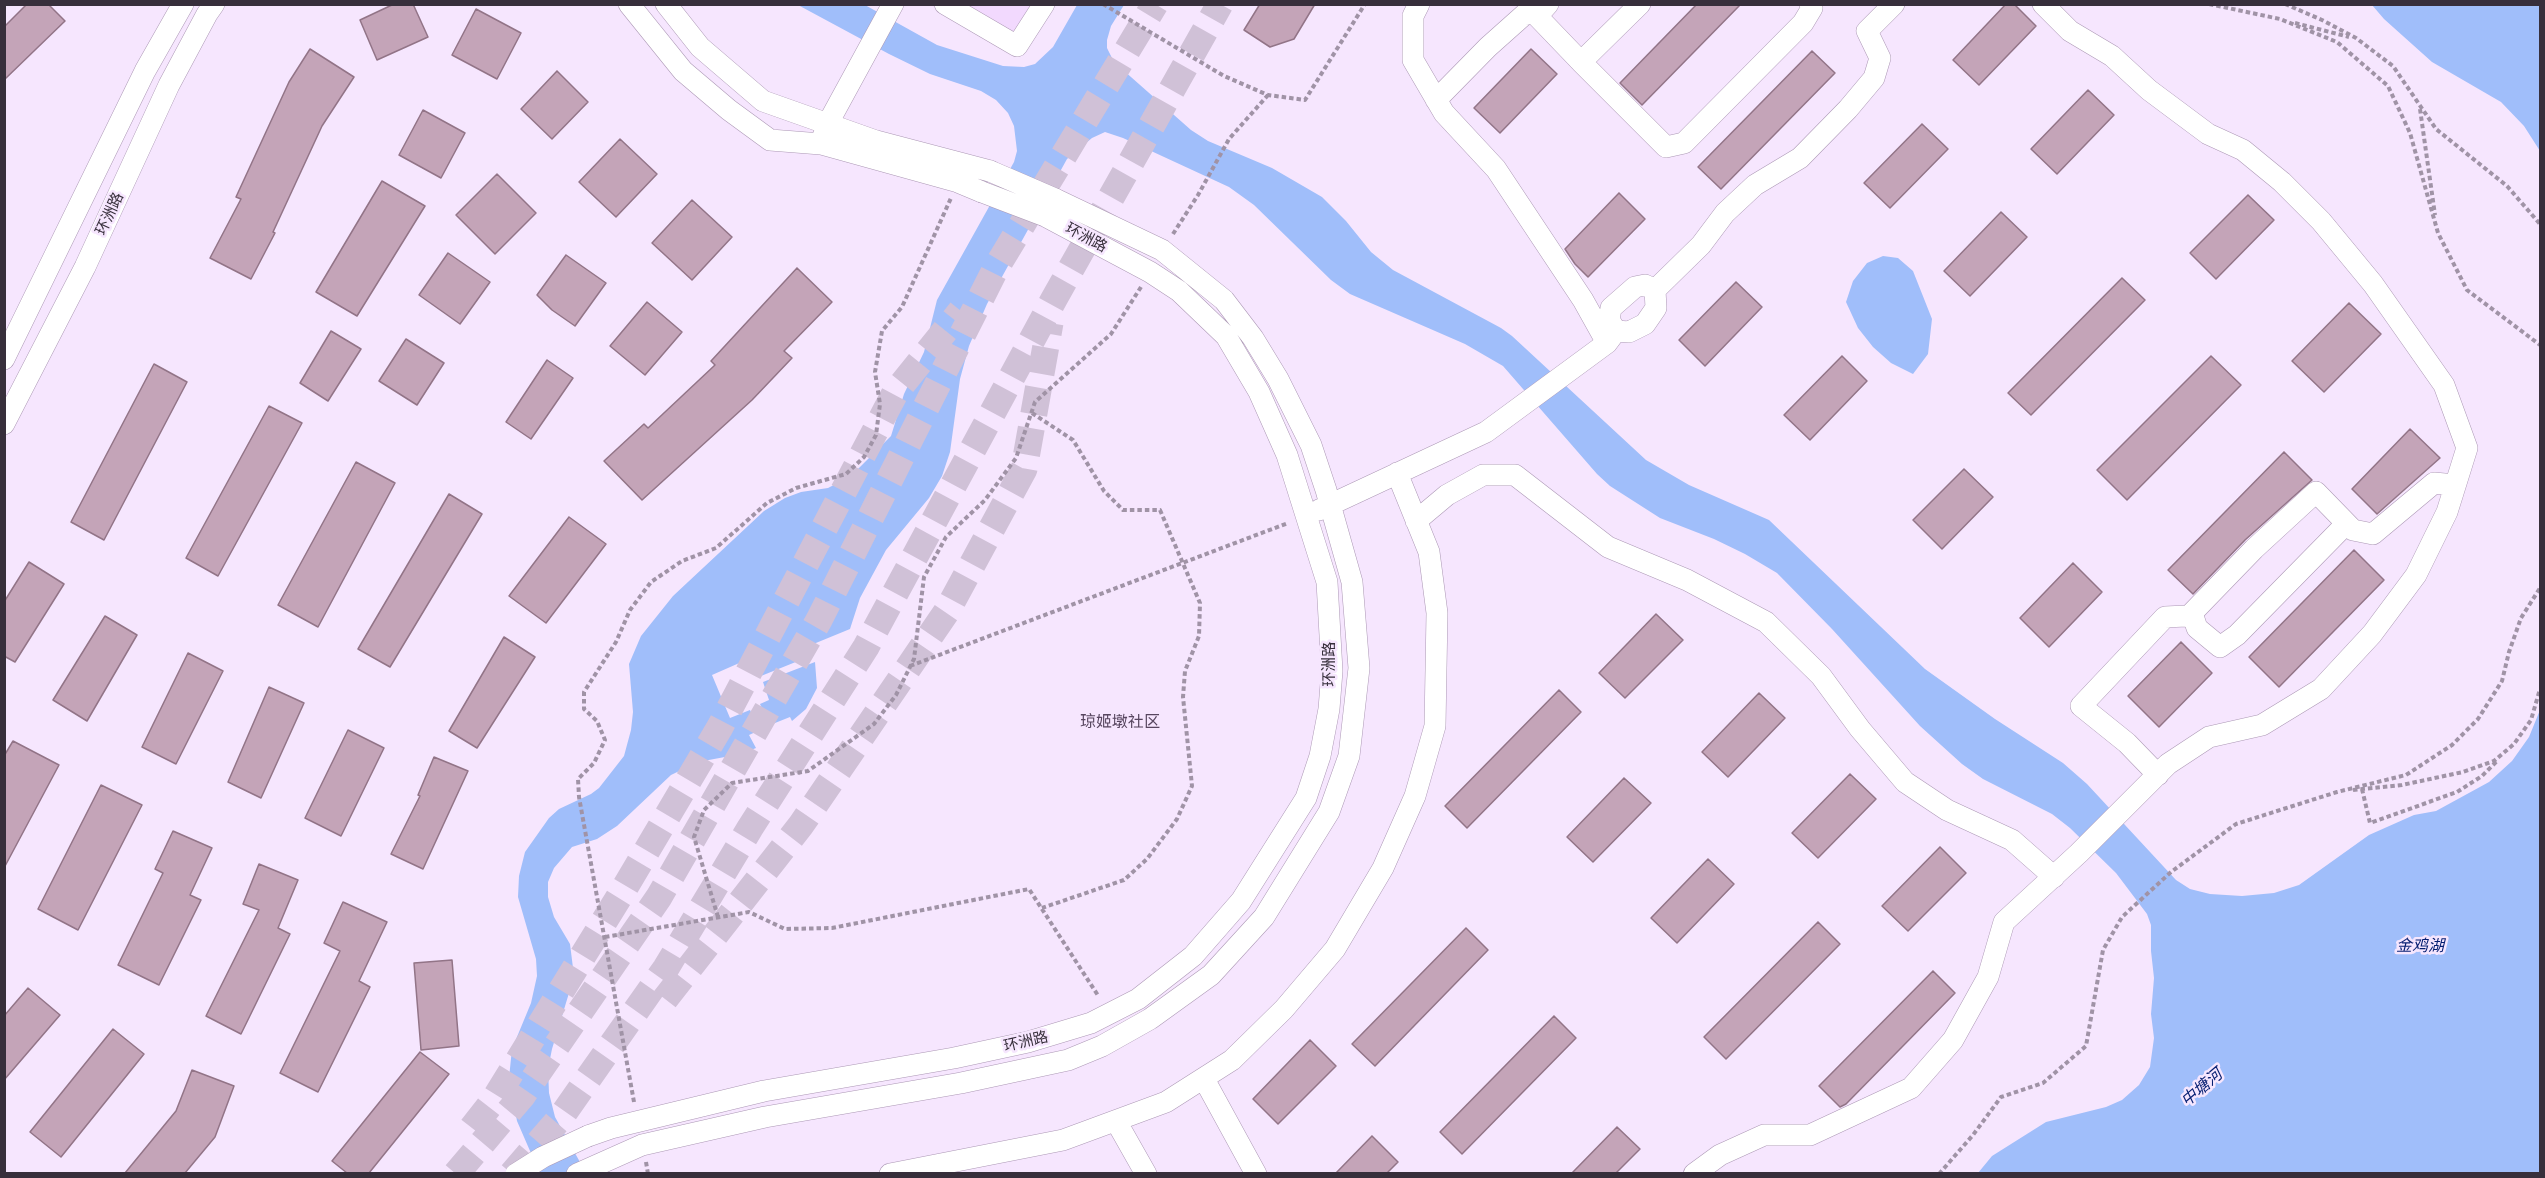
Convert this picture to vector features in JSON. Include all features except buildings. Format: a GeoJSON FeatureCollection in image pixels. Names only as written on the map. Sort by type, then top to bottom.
{"type":"FeatureCollection","features":[{"type":"Feature","properties":{"kind":"street","name":"环洲路"},"geometry":{"type":"LineString","coordinates":[[4,358],[145,71],[183,4]]}},
{"type":"Feature","properties":{"kind":"street","name":"环洲路"},"geometry":{"type":"LineString","coordinates":[[4,424],[85,267],[169,85],[214,4]]}},
{"type":"Feature","properties":{"kind":"street","name":"环洲路"},"geometry":{"type":"LineString","coordinates":[[516,1173],[543,1157],[588,1136],[638,1121],[764,1091],[954,1058],[1028,1042],[1072,1030],[1110,1014],[1137,999],[1193,956],[1241,901],[1306,798],[1320,756],[1329,709],[1332,671],[1327,582],[1287,455],[1258,392],[1226,336],[1179,291],[990,171],[876,141],[824,135],[770,140],[683,71],[629,4]]}},
{"type":"Feature","properties":{"kind":"street","name":"环洲路"},"geometry":{"type":"LineString","coordinates":[[577,1173],[642,1144],[754,1119],[961,1083],[1068,1060],[1102,1046],[1150,1019],[1212,975],[1263,917],[1307,850],[1329,812],[1349,756],[1359,668],[1352,582],[1311,445],[1278,379],[1253,338],[1224,300],[1162,250],[1050,208],[982,192],[824,135],[763,101],[700,47],[666,4]]}},
{"type":"Feature","properties":{"kind":"street"},"geometry":{"type":"LineString","coordinates":[[945,4],[1017,46],[1044,4]]}},
{"type":"Feature","properties":{"kind":"street"},"geometry":{"type":"LineString","coordinates":[[1419,4],[1413,16],[1413,60],[1443,113],[1496,169],[1583,300],[1611,337]]}},
{"type":"Feature","properties":{"kind":"street"},"geometry":{"type":"LineString","coordinates":[[1581,62],[1640,4]]}},
{"type":"Feature","properties":{"kind":"street"},"geometry":{"type":"LineString","coordinates":[[1436,100],[1525,14],[1541,9],[1581,62],[1666,147],[1684,143],[1803,23],[1812,8],[1810,4]]}},
{"type":"Feature","properties":{"kind":"street"},"geometry":{"type":"LineString","coordinates":[[1305,516],[1486,432],[1563,376],[1611,337],[1629,332],[1644,324],[1656,308],[1655,290],[1701,245],[1725,213],[1755,185],[1800,158],[1875,78],[1880,58],[1867,31],[1894,4]]}},
{"type":"Feature","properties":{"kind":"street"},"geometry":{"type":"LineString","coordinates":[[1694,1173],[1720,1155],[1764,1135],[1810,1135],[1911,1088],[1953,1040],[1988,976],[2004,922],[2054,877],[2168,764],[2209,737],[2262,725],[2320,689],[2372,634],[2416,575],[2447,512],[2467,448],[2444,385],[2373,284],[2321,221],[2282,182],[2243,150],[2208,134],[2150,90],[2112,56],[2070,31],[2043,4]]}},
{"type":"Feature","properties":{"kind":"street"},"geometry":{"type":"LineString","coordinates":[[824,135],[892,8]]}},
{"type":"Feature","properties":{"kind":"street"},"geometry":{"type":"LineString","coordinates":[[1611,337],[1609,320],[1611,308],[1635,287],[1645,285],[1655,290]]}},
{"type":"Feature","properties":{"kind":"street"},"geometry":{"type":"LineString","coordinates":[[890,1173],[1063,1140],[1166,1102],[1232,1060],[1277,1016],[1335,949],[1383,868],[1415,796],[1435,726],[1437,613],[1429,552],[1397,473]]}},
{"type":"Feature","properties":{"kind":"street"},"geometry":{"type":"LineString","coordinates":[[1416,521],[1447,495],[1483,475],[1515,476],[1608,547],[1687,580],[1766,622],[1821,676],[1860,729],[1905,782],[1947,810],[2012,840],[2054,877]]}},
{"type":"Feature","properties":{"kind":"street"},"geometry":{"type":"LineString","coordinates":[[2346,524],[2237,635],[2220,647],[2197,628],[2192,613],[2221,582],[2316,492],[2353,530],[2373,534],[2434,483],[2455,486]]}},
{"type":"Feature","properties":{"kind":"street"},"geometry":{"type":"LineString","coordinates":[[2157,775],[2127,743],[2081,706],[2165,617],[2186,616],[2194,619]]}},
{"type":"Feature","properties":{"kind":"street"},"geometry":{"type":"LineString","coordinates":[[1204,1079],[1256,1173]]}},
{"type":"Feature","properties":{"kind":"street"},"geometry":{"type":"LineString","coordinates":[[1116,1120],[1146,1173]]}},
{"type":"Feature","properties":{"kind":"path"},"geometry":{"type":"LineString","coordinates":[[1102,4],[1224,76],[1268,95],[1305,100],[1365,4]]}},
{"type":"Feature","properties":{"kind":"path"},"geometry":{"type":"LineString","coordinates":[[2210,4],[2356,38]]}},
{"type":"Feature","properties":{"kind":"path"},"geometry":{"type":"LineString","coordinates":[[2285,4],[2356,38],[2392,66],[2436,129],[2507,186],[2541,224]]}},
{"type":"Feature","properties":{"kind":"path"},"geometry":{"type":"LineString","coordinates":[[2280,19],[2337,42],[2388,86],[2410,133],[2438,233],[2467,290],[2541,345]]}},
{"type":"Feature","properties":{"kind":"path"},"geometry":{"type":"LineString","coordinates":[[1162,250],[1198,195],[1229,139],[1268,95]]}},
{"type":"Feature","properties":{"kind":"path"},"geometry":{"type":"LineString","coordinates":[[2420,106],[2438,233]]}},
{"type":"Feature","properties":{"kind":"path"},"geometry":{"type":"LineString","coordinates":[[638,1121],[579,797],[578,779],[594,763],[605,740],[597,721],[584,708],[584,692],[616,642],[630,610],[651,582],[682,561],[716,548],[767,503],[796,488],[846,474],[864,457],[876,435],[880,404],[875,372],[882,331],[902,307],[958,182]]}},
{"type":"Feature","properties":{"kind":"path"},"geometry":{"type":"LineString","coordinates":[[718,917],[694,837],[704,810],[732,783],[808,771],[874,724],[896,694],[914,659],[924,577],[946,537],[985,500],[1016,458],[1035,402],[1111,333],[1150,272]]}},
{"type":"Feature","properties":{"kind":"path"},"geometry":{"type":"LineString","coordinates":[[1031,413],[1073,440],[1104,491],[1123,510],[1160,510],[1200,603],[1199,636],[1185,671],[1183,697],[1192,786],[1177,819],[1148,859],[1124,880],[1042,909]]}},
{"type":"Feature","properties":{"kind":"path"},"geometry":{"type":"LineString","coordinates":[[910,667],[1305,516]]}},
{"type":"Feature","properties":{"kind":"path"},"geometry":{"type":"LineString","coordinates":[[1940,1173],[1973,1135],[2001,1097],[2043,1083],[2086,1046],[2103,950],[2122,917],[2171,872],[2236,824],[2337,792],[2406,775],[2452,745],[2478,719],[2502,681],[2521,618],[2540,588]]}},
{"type":"Feature","properties":{"kind":"path"},"geometry":{"type":"LineString","coordinates":[[2362,789],[2370,823],[2457,792],[2482,776],[2511,747],[2531,720],[2541,689]]}},
{"type":"Feature","properties":{"kind":"path"},"geometry":{"type":"LineString","coordinates":[[2337,792],[2402,785],[2463,772],[2494,761],[2511,747]]}},
{"type":"Feature","properties":{"kind":"path"},"geometry":{"type":"LineString","coordinates":[[605,937],[748,912],[785,929],[832,928],[1029,889],[1110,1014]]}},
{"type":"Feature","properties":{"kind":"shaded area"},"geometry":{"type":"Polygon","coordinates":[[[931,5],[1050,5],[1018,57],[931,5]]]}},
{"type":"Feature","properties":{"kind":"water"},"geometry":{"type":"Polygon","coordinates":[[[798,5],[865,5],[937,45],[1003,66],[1024,67],[1035,64],[1053,47],[1077,5],[1124,5],[1111,26],[1107,40],[1107,48],[1114,62],[1191,130],[1208,141],[1272,168],[1322,197],[1346,221],[1371,252],[1393,270],[1512,336],[1646,460],[1689,485],[1769,520],[1925,669],[1995,719],[2063,763],[2087,784],[2176,880],[2190,889],[2210,894],[2242,896],[2274,893],[2299,885],[2369,835],[2414,815],[2436,811],[2489,782],[2512,761],[2529,737],[2540,710],[2540,1173],[1978,1173],[1992,1156],[2046,1122],[2106,1107],[2122,1100],[2139,1085],[2150,1067],[2154,1038],[2151,1014],[2154,978],[2151,925],[2147,914],[2116,873],[2070,828],[2052,814],[1983,779],[1962,764],[1920,726],[1832,629],[1777,573],[1714,539],[1660,518],[1610,486],[1503,366],[1465,344],[1350,294],[1331,280],[1254,205],[1229,187],[1123,138],[1105,132],[1092,138],[1067,159],[987,304],[969,346],[960,379],[950,452],[942,476],[929,498],[886,550],[860,598],[850,629],[811,645],[813,655],[761,676],[753,657],[712,675],[730,718],[750,710],[760,730],[749,735],[756,748],[741,754],[698,762],[671,775],[617,826],[597,839],[572,847],[554,868],[548,882],[548,897],[554,917],[570,944],[573,968],[569,993],[548,1069],[549,1093],[555,1117],[586,1173],[540,1174],[517,1121],[509,1078],[512,1049],[531,1003],[537,976],[536,959],[518,897],[519,876],[525,852],[549,818],[559,809],[599,788],[624,756],[633,712],[629,664],[641,636],[673,596],[764,511],[785,498],[801,492],[828,488],[851,476],[891,436],[904,394],[924,352],[937,300],[1014,162],[1017,151],[1014,126],[1008,113],[996,100],[981,91],[930,74],[798,5]]]}},
{"type":"Feature","properties":{"kind":"water"},"geometry":{"type":"Polygon","coordinates":[[[2372,5],[2540,5],[2540,151],[2524,126],[2501,102],[2432,62],[2384,19],[2372,5]]]}},
{"type":"Feature","properties":{"kind":"water"},"geometry":{"type":"Polygon","coordinates":[[[1883,256],[1898,258],[1913,271],[1932,319],[1928,354],[1913,374],[1891,363],[1873,347],[1858,328],[1846,302],[1853,281],[1867,263],[1883,256]]]}},
{"type":"Feature","properties":{"kind":"water"},"geometry":{"type":"Polygon","coordinates":[[[815,662],[817,688],[806,709],[792,721],[790,717],[770,725],[760,704],[769,700],[763,682],[815,662]]]}},
{"type":"Feature","properties":{"kind":"tunnel"},"geometry":{"type":"LineString","coordinates":[[456,1174],[522,1096],[659,897],[819,620],[996,268],[1155,4]]}},
{"type":"Feature","properties":{"kind":"tunnel"},"geometry":{"type":"LineString","coordinates":[[512,1174],[561,1117],[666,968],[750,828],[866,647],[1054,299],[1220,4]]}},
{"type":"Feature","properties":{"kind":"tunnel"},"geometry":{"type":"LineString","coordinates":[[472,1128],[494,1100],[624,889],[720,727],[895,393],[961,311]]}},
{"type":"Feature","properties":{"kind":"tunnel"},"geometry":{"type":"LineString","coordinates":[[665,999],[801,825],[947,611],[1024,469],[1050,323]]}},
{"type":"Feature","properties":{"kind":"district","name":"琼姬墩社区"},"geometry":{"type":"Point","coordinates":[1120,722]}},
{"type":"Feature","properties":{"kind":"water label","name":"金鸡湖"},"geometry":{"type":"Point","coordinates":[2420,946]}},
{"type":"Feature","properties":{"kind":"water label","name":"中塘河"},"geometry":{"type":"Point","coordinates":[2202,1088]}}]}
